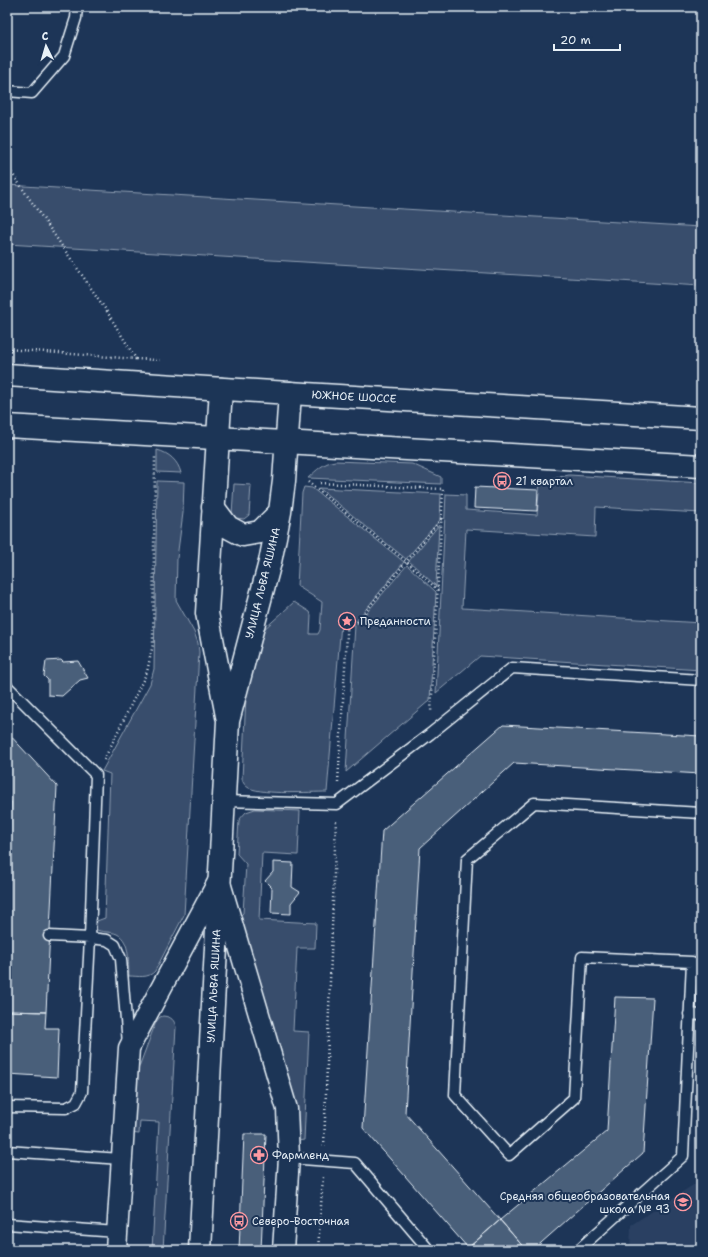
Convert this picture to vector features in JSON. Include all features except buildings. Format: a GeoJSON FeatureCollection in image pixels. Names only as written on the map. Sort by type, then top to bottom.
{"type":"FeatureCollection","features":[{"type":"Feature","properties":{"kind":"main road","name":"ЮЖНОЕ ШОССЕ"},"geometry":{"type":"LineString","coordinates":[[7,375],[701,418]]}},
{"type":"Feature","properties":{"kind":"main road","name":"УЛИЦА ЛЬВА ЯШИНА"},"geometry":{"type":"LineString","coordinates":[[221,389],[207,613],[228,721]]}},
{"type":"Feature","properties":{"kind":"main road","name":"УЛИЦА ЛЬВА ЯШИНА"},"geometry":{"type":"LineString","coordinates":[[200,1250],[228,721],[270,562],[280,512],[290,393]]}},
{"type":"Feature","properties":{"kind":"main road"},"geometry":{"type":"LineString","coordinates":[[7,426],[701,466]]}},
{"type":"Feature","properties":{"kind":"main road"},"geometry":{"type":"LineString","coordinates":[[213,507],[228,527],[243,535],[260,532],[280,512]]}},
{"type":"Feature","properties":{"kind":"street"},"geometry":{"type":"LineString","coordinates":[[116,1241],[129,1048],[220,880]]}},
{"type":"Feature","properties":{"kind":"street"},"geometry":{"type":"LineString","coordinates":[[220,880],[287,1109],[288,1158],[283,1250]]}},
{"type":"Feature","properties":{"kind":"lane"},"geometry":{"type":"LineString","coordinates":[[7,91],[32,93],[64,56],[76,18],[77,7]]}},
{"type":"Feature","properties":{"kind":"lane"},"geometry":{"type":"LineString","coordinates":[[224,801],[337,804],[430,734],[512,668],[701,680]]}},
{"type":"Feature","properties":{"kind":"lane"},"geometry":{"type":"LineString","coordinates":[[7,686],[96,775],[82,1092],[76,1103],[66,1108],[7,1107]]}},
{"type":"Feature","properties":{"kind":"lane"},"geometry":{"type":"LineString","coordinates":[[578,1250],[683,1156],[692,962],[582,957],[574,1098],[509,1155],[455,1095],[467,859],[534,803],[701,813]]}},
{"type":"Feature","properties":{"kind":"lane"},"geometry":{"type":"LineString","coordinates":[[49,936],[107,940],[115,945],[121,959],[129,1048]]}},
{"type":"Feature","properties":{"kind":"lane"},"geometry":{"type":"LineString","coordinates":[[689,1014],[701,1015]]}},
{"type":"Feature","properties":{"kind":"lane"},"geometry":{"type":"LineString","coordinates":[[7,1151],[121,1159]]}},
{"type":"Feature","properties":{"kind":"lane"},"geometry":{"type":"LineString","coordinates":[[288,1158],[355,1163],[429,1250]]}},
{"type":"Feature","properties":{"kind":"lane"},"geometry":{"type":"LineString","coordinates":[[7,1224],[116,1241]]}},
{"type":"Feature","properties":{"kind":"path"},"geometry":{"type":"LineString","coordinates":[[7,166],[106,310],[136,358]]}},
{"type":"Feature","properties":{"kind":"path"},"geometry":{"type":"LineString","coordinates":[[7,349],[160,360]]}},
{"type":"Feature","properties":{"kind":"path"},"geometry":{"type":"LineString","coordinates":[[96,775],[147,672],[153,644],[155,435]]}},
{"type":"Feature","properties":{"kind":"path"},"geometry":{"type":"LineString","coordinates":[[308,482],[407,562],[438,591]]}},
{"type":"Feature","properties":{"kind":"path"},"geometry":{"type":"LineString","coordinates":[[320,482],[444,489],[430,734]]}},
{"type":"Feature","properties":{"kind":"path"},"geometry":{"type":"LineString","coordinates":[[357,622],[442,518]]}},
{"type":"Feature","properties":{"kind":"path"},"geometry":{"type":"LineString","coordinates":[[318,1250],[324,1161],[337,804],[348,618]]}},
{"type":"Feature","properties":{"kind":"shaded area"},"geometry":{"type":"Polygon","coordinates":[[[7,185],[701,227],[701,286],[7,244],[7,185]]]}},
{"type":"Feature","properties":{"kind":"shaded area"},"geometry":{"type":"Polygon","coordinates":[[[157,450],[172,458],[178,465],[181,473],[157,472],[157,450]]]}},
{"type":"Feature","properties":{"kind":"shaded area"},"geometry":{"type":"Polygon","coordinates":[[[335,461],[412,464],[441,477],[441,484],[308,478],[324,465],[335,461]]]}},
{"type":"Feature","properties":{"kind":"shaded area"},"geometry":{"type":"Polygon","coordinates":[[[569,475],[701,483],[701,513],[596,507],[595,537],[466,529],[462,608],[701,623],[701,670],[480,656],[436,693],[446,494],[466,495],[466,510],[537,515],[540,481],[569,475]]]}},
{"type":"Feature","properties":{"kind":"shaded area"},"geometry":{"type":"Polygon","coordinates":[[[157,481],[184,482],[183,513],[177,558],[176,600],[194,632],[198,643],[199,652],[184,915],[155,971],[152,974],[139,977],[129,976],[127,947],[121,937],[114,933],[95,929],[94,922],[105,918],[110,774],[102,771],[150,684],[154,669],[157,481]]]}},
{"type":"Feature","properties":{"kind":"shaded area"},"geometry":{"type":"Polygon","coordinates":[[[234,484],[251,485],[249,515],[244,519],[236,518],[232,514],[234,484]]]}},
{"type":"Feature","properties":{"kind":"shaded area"},"geometry":{"type":"Polygon","coordinates":[[[304,487],[312,488],[404,562],[358,619],[357,624],[407,565],[436,592],[430,700],[346,772],[355,625],[341,623],[327,792],[265,792],[249,788],[244,784],[242,779],[248,655],[251,641],[294,602],[310,612],[310,634],[318,634],[320,630],[322,602],[297,586],[302,493],[304,487]]]}},
{"type":"Feature","properties":{"kind":"shaded area"},"geometry":{"type":"Polygon","coordinates":[[[319,488],[441,494],[440,520],[406,559],[319,488]]]}},
{"type":"Feature","properties":{"kind":"shaded area"},"geometry":{"type":"Polygon","coordinates":[[[439,525],[436,586],[409,561],[439,525]]]}},
{"type":"Feature","properties":{"kind":"shaded area"},"geometry":{"type":"Polygon","coordinates":[[[255,809],[300,811],[298,855],[262,853],[259,920],[316,923],[315,948],[297,948],[293,1031],[309,1032],[304,1140],[298,1141],[237,919],[243,913],[246,864],[237,854],[239,820],[246,812],[255,809]]]}},
{"type":"Feature","properties":{"kind":"shaded area"},"geometry":{"type":"Polygon","coordinates":[[[163,1016],[172,1019],[176,1027],[163,1250],[152,1250],[159,1122],[140,1121],[139,1134],[130,1133],[126,1101],[156,1022],[163,1016]]]}},
{"type":"Feature","properties":{"kind":"shaded area","name":"Средняя общеобразовательная школа № 93"},"geometry":{"type":"Polygon","coordinates":[[[701,1180],[701,1250],[630,1250],[631,1225],[701,1180]]]}},
{"type":"Feature","properties":{"kind":"place","name":"21 квартал"},"geometry":{"type":"Point","coordinates":[502,481]}},
{"type":"Feature","properties":{"kind":"place","name":"Преданности"},"geometry":{"type":"Point","coordinates":[347,621]}},
{"type":"Feature","properties":{"kind":"place","name":"Фармленд"},"geometry":{"type":"Point","coordinates":[259,1155]}},
{"type":"Feature","properties":{"kind":"place","name":"Средняя общеобразовательная школа № 93"},"geometry":{"type":"Point","coordinates":[683,1202]}},
{"type":"Feature","properties":{"kind":"place","name":"Северо-Восточная"},"geometry":{"type":"Point","coordinates":[239,1221]}}]}
